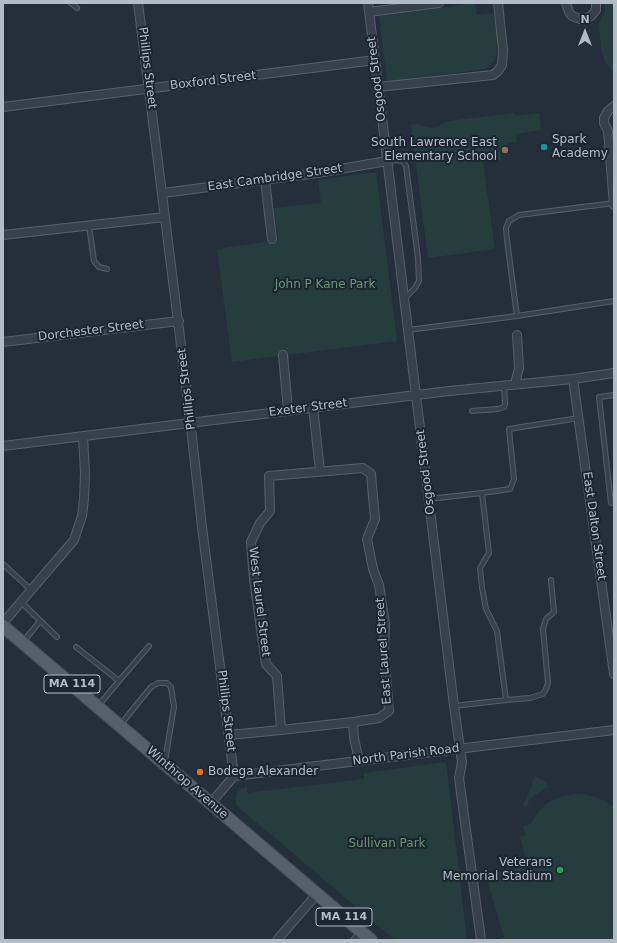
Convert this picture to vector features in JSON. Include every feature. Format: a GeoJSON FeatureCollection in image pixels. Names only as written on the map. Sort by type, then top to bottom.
{"type":"FeatureCollection","features":[{"type":"Feature","properties":{"kind":"main road","name":"Winthrop Avenue"},"geometry":{"type":"LineString","coordinates":[[3,626],[317,894],[357,936],[371,940]]}},
{"type":"Feature","properties":{"kind":"street","name":"Phillips Street"},"geometry":{"type":"LineString","coordinates":[[138,3],[179,321],[202,527],[234,776]]}},
{"type":"Feature","properties":{"kind":"street"},"geometry":{"type":"LineString","coordinates":[[369,7],[439,3]]}},
{"type":"Feature","properties":{"kind":"street"},"geometry":{"type":"LineString","coordinates":[[378,87],[493,75],[502,65],[504,50],[498,3]]}},
{"type":"Feature","properties":{"kind":"street"},"geometry":{"type":"LineString","coordinates":[[566,3],[572,16],[580,19],[591,16],[596,10],[596,3]]}},
{"type":"Feature","properties":{"kind":"street","name":"Osgood Street"},"geometry":{"type":"LineString","coordinates":[[369,7],[454,706],[461,749],[462,762],[459,778],[481,940]]}},
{"type":"Feature","properties":{"kind":"street","name":"Boxford Street"},"geometry":{"type":"LineString","coordinates":[[3,107],[375,60]]}},
{"type":"Feature","properties":{"kind":"street"},"geometry":{"type":"LineString","coordinates":[[614,106],[608,111],[604,118],[606,127],[611,133],[614,204]]}},
{"type":"Feature","properties":{"kind":"street","name":"East Cambridge Street"},"geometry":{"type":"LineString","coordinates":[[162,193],[317,173],[388,161]]}},
{"type":"Feature","properties":{"kind":"street"},"geometry":{"type":"LineString","coordinates":[[265,180],[272,239]]}},
{"type":"Feature","properties":{"kind":"street"},"geometry":{"type":"LineString","coordinates":[[3,235],[165,217]]}},
{"type":"Feature","properties":{"kind":"street","name":"Dorchester Street"},"geometry":{"type":"LineString","coordinates":[[3,342],[179,321]]}},
{"type":"Feature","properties":{"kind":"street"},"geometry":{"type":"LineString","coordinates":[[515,384],[519,368],[517,335]]}},
{"type":"Feature","properties":{"kind":"street"},"geometry":{"type":"LineString","coordinates":[[283,356],[288,410]]}},
{"type":"Feature","properties":{"kind":"street","name":"Exeter Street"},"geometry":{"type":"LineString","coordinates":[[3,446],[417,394],[614,373]]}},
{"type":"Feature","properties":{"kind":"street","name":"East Dalton Street"},"geometry":{"type":"LineString","coordinates":[[573,378],[614,674]]}},
{"type":"Feature","properties":{"kind":"street"},"geometry":{"type":"LineString","coordinates":[[313,408],[320,471]]}},
{"type":"Feature","properties":{"kind":"street"},"geometry":{"type":"LineString","coordinates":[[3,623],[74,540],[82,516],[85,474],[83,436]]}},
{"type":"Feature","properties":{"kind":"street","name":"East Laurel Street"},"geometry":{"type":"LineString","coordinates":[[320,471],[363,468],[371,474],[375,519],[367,539],[373,568],[379,585],[385,624],[384,653],[389,711],[379,718],[353,722]]}},
{"type":"Feature","properties":{"kind":"street","name":"West Laurel Street"},"geometry":{"type":"LineString","coordinates":[[281,730],[277,676],[266,664],[254,580],[251,542],[260,523],[270,511],[269,476],[320,471]]}},
{"type":"Feature","properties":{"kind":"street"},"geometry":{"type":"LineString","coordinates":[[229,735],[353,722],[354,738],[359,761]]}},
{"type":"Feature","properties":{"kind":"street","name":"North Parish Road"},"geometry":{"type":"LineString","coordinates":[[234,776],[614,730]]}},
{"type":"Feature","properties":{"kind":"street"},"geometry":{"type":"LineString","coordinates":[[211,803],[234,776]]}},
{"type":"Feature","properties":{"kind":"street"},"geometry":{"type":"LineString","coordinates":[[277,940],[317,894]]}},
{"type":"Feature","properties":{"kind":"lane"},"geometry":{"type":"LineString","coordinates":[[71,3],[77,8]]}},
{"type":"Feature","properties":{"kind":"lane"},"geometry":{"type":"LineString","coordinates":[[388,161],[399,160],[406,166],[418,258],[419,281],[415,288],[404,298]]}},
{"type":"Feature","properties":{"kind":"lane"},"geometry":{"type":"LineString","coordinates":[[517,316],[507,240],[506,228],[509,221],[519,215],[614,204]]}},
{"type":"Feature","properties":{"kind":"lane"},"geometry":{"type":"LineString","coordinates":[[89,225],[94,261],[99,267],[107,269]]}},
{"type":"Feature","properties":{"kind":"lane"},"geometry":{"type":"LineString","coordinates":[[408,330],[517,316],[614,301]]}},
{"type":"Feature","properties":{"kind":"lane"},"geometry":{"type":"LineString","coordinates":[[472,411],[498,409],[504,407],[504,385]]}},
{"type":"Feature","properties":{"kind":"lane"},"geometry":{"type":"LineString","coordinates":[[611,503],[600,397],[614,395]]}},
{"type":"Feature","properties":{"kind":"lane"},"geometry":{"type":"LineString","coordinates":[[429,499],[510,489],[514,479],[509,429],[579,418]]}},
{"type":"Feature","properties":{"kind":"lane"},"geometry":{"type":"LineString","coordinates":[[482,493],[489,553],[480,568],[482,588],[486,609],[497,630],[506,700]]}},
{"type":"Feature","properties":{"kind":"lane"},"geometry":{"type":"LineString","coordinates":[[3,564],[31,590]]}},
{"type":"Feature","properties":{"kind":"lane"},"geometry":{"type":"LineString","coordinates":[[454,706],[530,698],[542,694],[546,689],[548,683],[543,629],[546,619],[554,612],[550,580]]}},
{"type":"Feature","properties":{"kind":"lane"},"geometry":{"type":"LineString","coordinates":[[21,602],[57,637]]}},
{"type":"Feature","properties":{"kind":"lane"},"geometry":{"type":"LineString","coordinates":[[22,643],[40,621]]}},
{"type":"Feature","properties":{"kind":"lane"},"geometry":{"type":"LineString","coordinates":[[76,646],[119,682]]}},
{"type":"Feature","properties":{"kind":"lane"},"geometry":{"type":"LineString","coordinates":[[98,706],[149,646]]}},
{"type":"Feature","properties":{"kind":"lane"},"geometry":{"type":"LineString","coordinates":[[120,726],[151,687],[163,682],[171,687],[174,707],[165,763]]}},
{"type":"Feature","properties":{"kind":"green space"},"geometry":{"type":"Polygon","coordinates":[[[475,3],[477,15],[494,13],[497,40],[496,59],[486,69],[387,82],[379,16],[475,3]]]}},
{"type":"Feature","properties":{"kind":"green space"},"geometry":{"type":"Polygon","coordinates":[[[605,3],[614,3],[614,73],[605,62],[601,49],[599,23],[605,11],[605,3]]]}},
{"type":"Feature","properties":{"kind":"green space"},"geometry":{"type":"Polygon","coordinates":[[[514,113],[515,116],[539,113],[541,130],[516,134],[517,142],[508,143],[509,151],[500,152],[501,160],[483,162],[495,249],[428,258],[411,125],[417,124],[433,128],[448,121],[514,113]]]}},
{"type":"Feature","properties":{"kind":"green space","name":"John P Kane Park"},"geometry":{"type":"Polygon","coordinates":[[[376,172],[397,341],[232,362],[217,249],[278,240],[274,208],[321,203],[318,180],[376,172]]]}},
{"type":"Feature","properties":{"kind":"green space","name":"Sullivan Park"},"geometry":{"type":"Polygon","coordinates":[[[446,762],[467,940],[395,940],[236,805],[237,793],[241,789],[247,787],[247,793],[364,779],[364,773],[446,762]]]}},
{"type":"Feature","properties":{"kind":"green space"},"geometry":{"type":"Polygon","coordinates":[[[535,776],[545,782],[548,786],[528,801],[529,802],[526,806],[523,804],[535,776]]]}},
{"type":"Feature","properties":{"kind":"green space","name":"Veterans Memorial Stadium"},"geometry":{"type":"Polygon","coordinates":[[[574,794],[584,794],[597,798],[605,801],[614,808],[614,940],[500,940],[499,938],[504,937],[486,876],[528,864],[520,837],[526,835],[523,826],[530,824],[539,811],[549,802],[560,797],[574,794]]]}},
{"type":"Feature","properties":{"kind":"place","name":"Spark Academy"},"geometry":{"type":"Point","coordinates":[544,147]}},
{"type":"Feature","properties":{"kind":"place","name":"South Lawrence East Elementary School"},"geometry":{"type":"Point","coordinates":[505,150]}},
{"type":"Feature","properties":{"kind":"place","name":"Bodega Alexander"},"geometry":{"type":"Point","coordinates":[200,772]}},
{"type":"Feature","properties":{"kind":"place","name":"Veterans Memorial Stadium"},"geometry":{"type":"Point","coordinates":[560,870]}}]}
